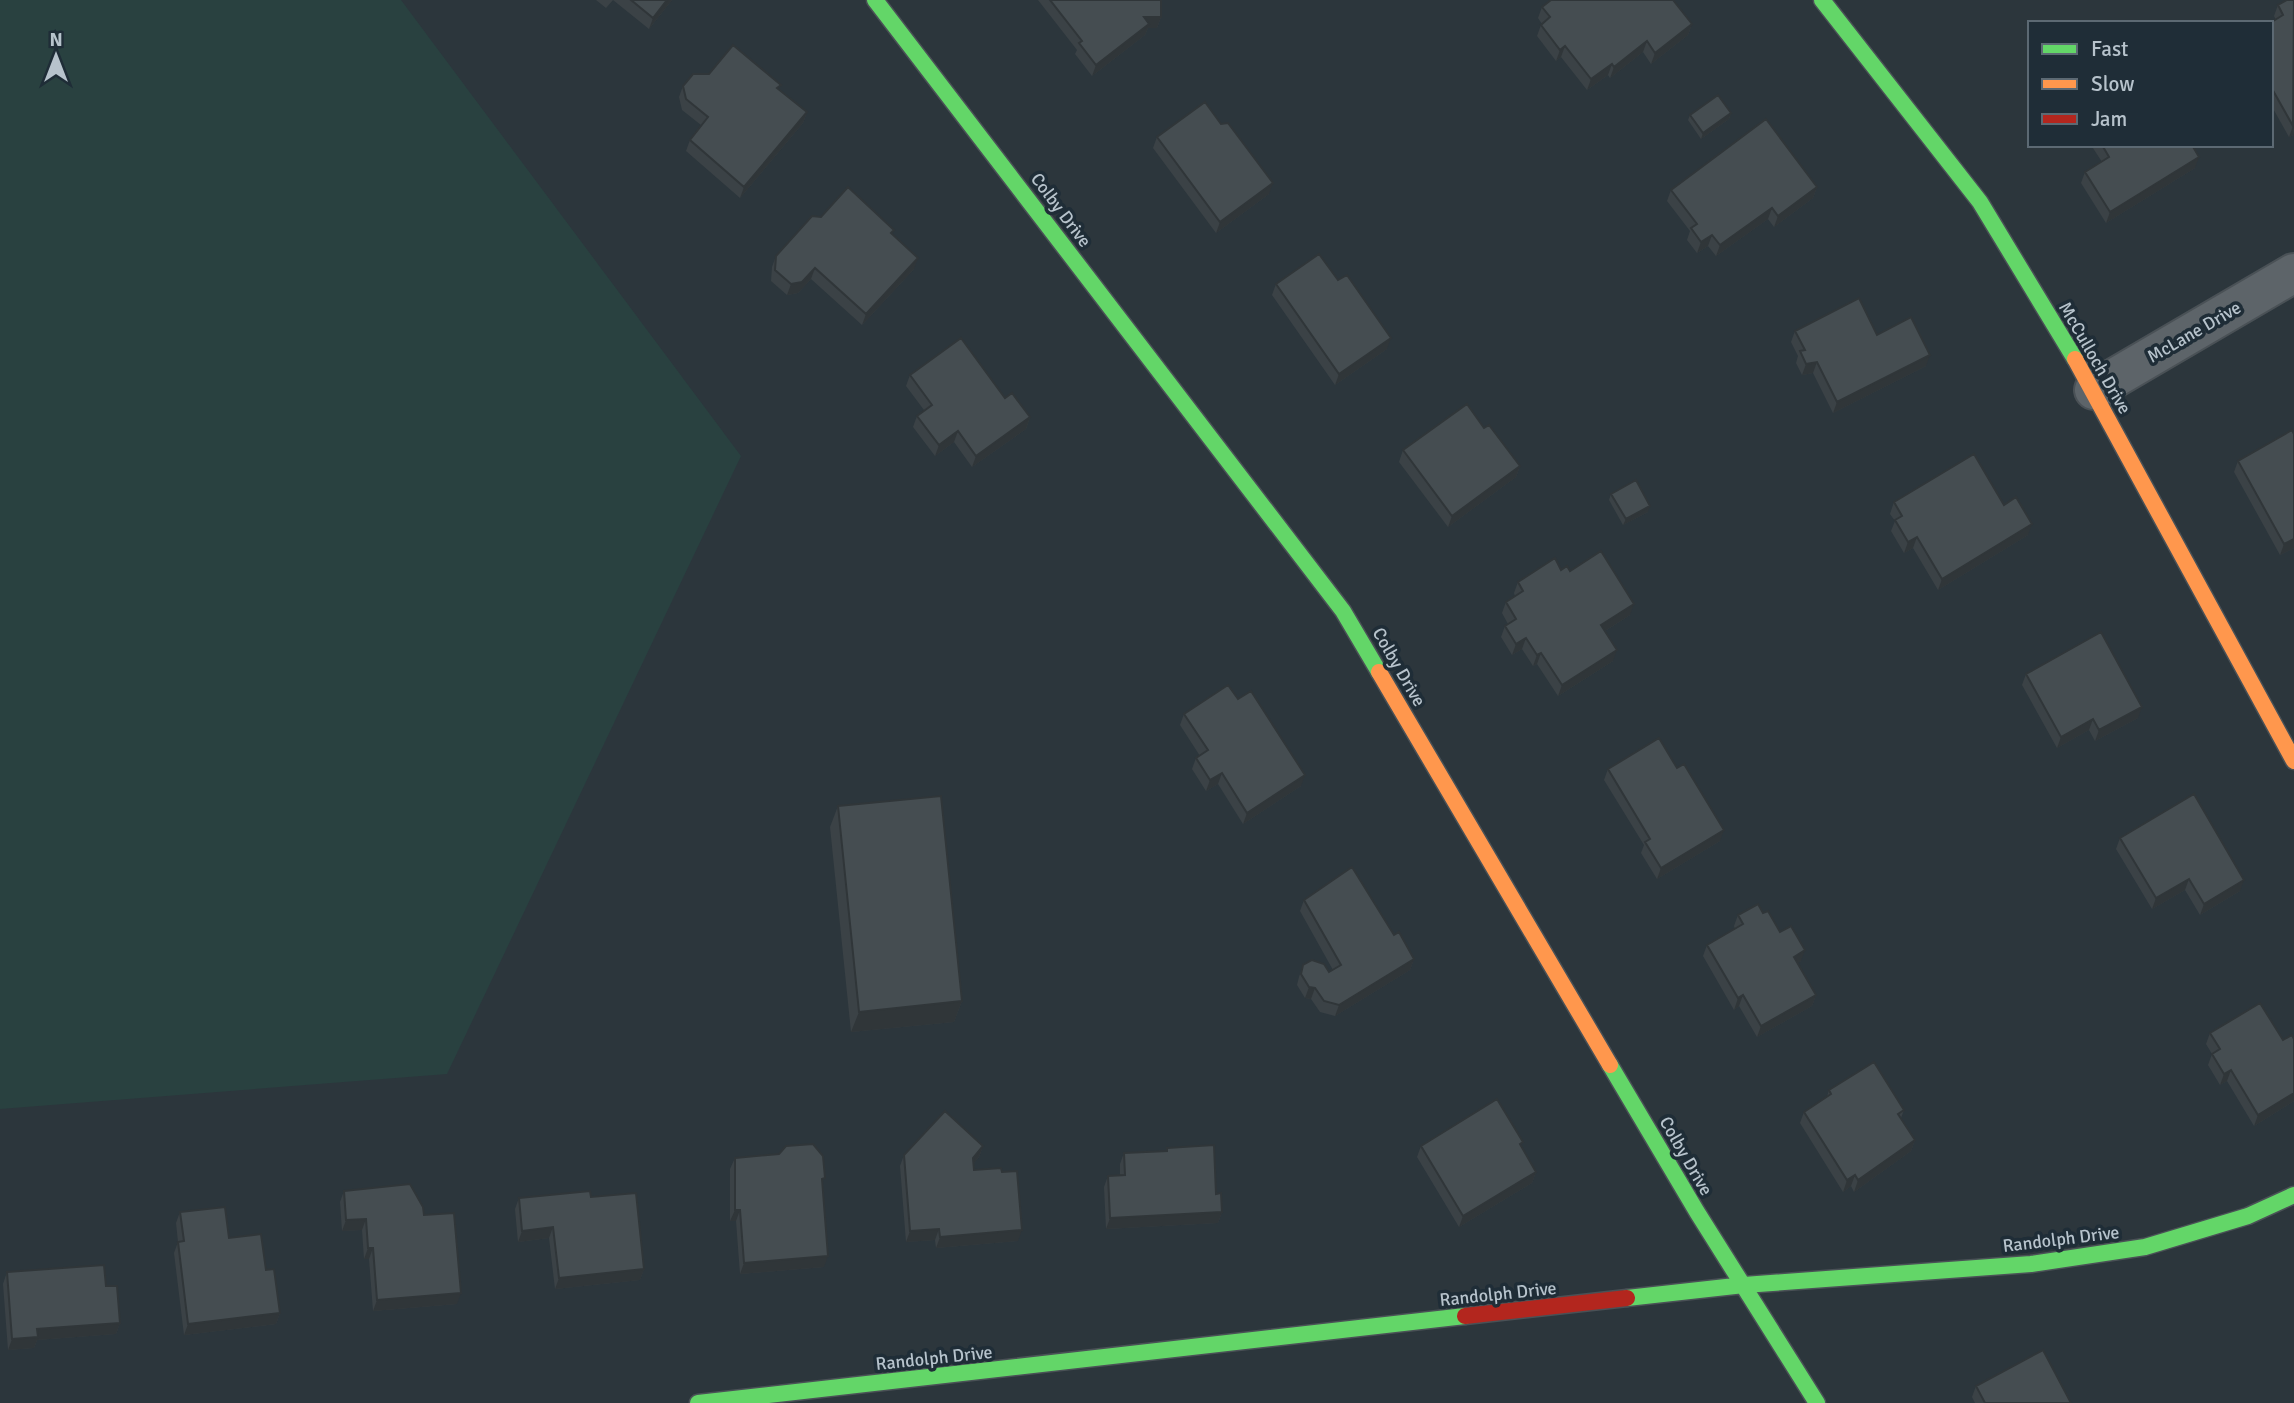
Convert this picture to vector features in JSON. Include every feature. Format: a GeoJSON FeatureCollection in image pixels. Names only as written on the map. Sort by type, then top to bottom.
{"type":"FeatureCollection","features":[{"type":"Feature","properties":{"kind":"street","name":"Colby Drive"},"geometry":{"type":"LineString","coordinates":[[875,0],[1343,611],[1690,1200],[1817,1403]]}},
{"type":"Feature","properties":{"kind":"street","name":"McCulloch Drive"},"geometry":{"type":"LineString","coordinates":[[1822,0],[1980,202],[2094,390],[2294,761]]}},
{"type":"Feature","properties":{"kind":"street","name":"McLane Drive"},"geometry":{"type":"LineString","coordinates":[[2094,390],[2294,273]]}},
{"type":"Feature","properties":{"kind":"street","name":"Randolph Drive"},"geometry":{"type":"LineString","coordinates":[[698,1403],[1744,1285],[2031,1264],[2145,1247],[2248,1216],[2294,1195]]}},
{"type":"Feature","properties":{"kind":"green space"},"geometry":{"type":"Polygon","coordinates":[[[0,0],[401,0],[741,456],[447,1074],[0,1109],[0,0]]]}},
{"type":"Feature","properties":{"kind":"building"},"geometry":{"type":"Polygon","coordinates":[[[631,0],[667,0],[653,18],[631,0]]]}},
{"type":"Feature","properties":{"kind":"building"},"geometry":{"type":"Polygon","coordinates":[[[1050,0],[1161,0],[1161,17],[1144,17],[1149,24],[1096,65],[1079,43],[1082,41],[1050,0]]]}},
{"type":"Feature","properties":{"kind":"building"},"geometry":{"type":"Polygon","coordinates":[[[1551,0],[1673,0],[1692,24],[1655,53],[1647,41],[1614,67],[1612,64],[1591,79],[1565,46],[1560,50],[1541,25],[1550,17],[1542,7],[1551,0]]]}},
{"type":"Feature","properties":{"kind":"building"},"geometry":{"type":"Polygon","coordinates":[[[2294,0],[2293,126],[2273,91],[2273,21],[2283,15],[2278,5],[2294,0]]]}},
{"type":"Feature","properties":{"kind":"building"},"geometry":{"type":"Polygon","coordinates":[[[733,45],[781,85],[777,88],[807,112],[744,187],[690,140],[708,117],[686,99],[683,86],[693,74],[709,74],[733,45]]]}},
{"type":"Feature","properties":{"kind":"building"},"geometry":{"type":"Polygon","coordinates":[[[1718,95],[1731,113],[1703,133],[1690,115],[1718,95]]]}},
{"type":"Feature","properties":{"kind":"building"},"geometry":{"type":"Polygon","coordinates":[[[1205,102],[1221,124],[1228,123],[1273,183],[1220,222],[1157,137],[1205,102]]]}},
{"type":"Feature","properties":{"kind":"building"},"geometry":{"type":"Polygon","coordinates":[[[1766,119],[1817,187],[1778,216],[1772,208],[1720,245],[1712,235],[1701,242],[1691,228],[1697,224],[1671,190],[1766,119]]]}},
{"type":"Feature","properties":{"kind":"building"},"geometry":{"type":"Polygon","coordinates":[[[2103,147],[2193,147],[2199,157],[2110,212],[2085,172],[2109,157],[2103,147]]]}},
{"type":"Feature","properties":{"kind":"building"},"geometry":{"type":"Polygon","coordinates":[[[848,187],[894,230],[891,233],[918,258],[866,314],[815,268],[802,282],[791,284],[775,270],[776,256],[812,216],[821,217],[848,187]]]}},
{"type":"Feature","properties":{"kind":"building"},"geometry":{"type":"Polygon","coordinates":[[[1319,254],[1338,280],[1347,275],[1391,338],[1339,374],[1276,284],[1319,254]]]}},
{"type":"Feature","properties":{"kind":"building"},"geometry":{"type":"Polygon","coordinates":[[[1859,298],[1877,335],[1911,317],[1930,355],[1837,402],[1817,362],[1806,364],[1800,351],[1805,350],[1795,331],[1859,298]]]}},
{"type":"Feature","properties":{"kind":"building"},"geometry":{"type":"Polygon","coordinates":[[[961,338],[1005,398],[1012,393],[1030,417],[976,456],[958,431],[939,445],[917,416],[932,405],[910,375],[961,338]]]}},
{"type":"Feature","properties":{"kind":"building"},"geometry":{"type":"Polygon","coordinates":[[[1467,404],[1484,428],[1489,425],[1520,466],[1452,516],[1403,450],[1467,404]]]}},
{"type":"Feature","properties":{"kind":"building"},"geometry":{"type":"Polygon","coordinates":[[[2292,430],[2294,539],[2284,544],[2238,461],[2292,430]]]}},
{"type":"Feature","properties":{"kind":"building"},"geometry":{"type":"Polygon","coordinates":[[[1974,454],[2004,505],[2016,497],[2032,524],[1942,579],[1917,537],[1908,542],[1895,520],[1902,516],[1894,502],[1974,454]]]}},
{"type":"Feature","properties":{"kind":"building"},"geometry":{"type":"Polygon","coordinates":[[[1636,480],[1650,506],[1626,519],[1611,494],[1636,480]]]}},
{"type":"Feature","properties":{"kind":"building"},"geometry":{"type":"Polygon","coordinates":[[[1601,551],[1634,604],[1601,625],[1617,650],[1562,685],[1541,653],[1537,655],[1526,638],[1516,644],[1505,626],[1516,619],[1506,602],[1523,591],[1518,582],[1555,558],[1561,570],[1567,566],[1570,571],[1601,551]]]}},
{"type":"Feature","properties":{"kind":"building"},"geometry":{"type":"Polygon","coordinates":[[[2101,632],[2142,707],[2099,730],[2093,719],[2061,737],[2026,674],[2101,632]]]}},
{"type":"Feature","properties":{"kind":"building"},"geometry":{"type":"Polygon","coordinates":[[[1228,685],[1238,699],[1251,691],[1305,775],[1247,813],[1222,773],[1210,780],[1196,758],[1208,750],[1184,714],[1228,685]]]}},
{"type":"Feature","properties":{"kind":"building"},"geometry":{"type":"Polygon","coordinates":[[[1659,738],[1677,768],[1684,764],[1724,830],[1661,868],[1645,842],[1650,839],[1608,769],[1659,738]]]}},
{"type":"Feature","properties":{"kind":"building"},"geometry":{"type":"Polygon","coordinates":[[[2194,794],[2244,880],[2204,904],[2189,879],[2156,898],[2120,838],[2194,794]]]}},
{"type":"Feature","properties":{"kind":"building"},"geometry":{"type":"Polygon","coordinates":[[[941,796],[962,1001],[859,1012],[838,806],[941,796]]]}},
{"type":"Feature","properties":{"kind":"building"},"geometry":{"type":"Polygon","coordinates":[[[1352,867],[1394,935],[1399,932],[1414,959],[1339,1005],[1324,1001],[1315,988],[1309,987],[1301,974],[1303,965],[1312,960],[1324,964],[1329,972],[1341,965],[1304,900],[1352,867]]]}},
{"type":"Feature","properties":{"kind":"building"},"geometry":{"type":"Polygon","coordinates":[[[1758,904],[1763,913],[1768,911],[1780,932],[1791,926],[1805,950],[1794,957],[1816,995],[1761,1026],[1743,995],[1738,998],[1707,945],[1743,924],[1738,915],[1758,904]]]}},
{"type":"Feature","properties":{"kind":"building"},"geometry":{"type":"Polygon","coordinates":[[[2260,1003],[2283,1040],[2292,1035],[2294,1039],[2294,1093],[2258,1115],[2231,1070],[2224,1074],[2212,1054],[2220,1049],[2210,1033],[2260,1003]]]}},
{"type":"Feature","properties":{"kind":"building"},"geometry":{"type":"Polygon","coordinates":[[[1874,1062],[1904,1110],[1898,1114],[1915,1140],[1858,1180],[1855,1175],[1847,1180],[1804,1112],[1831,1094],[1829,1090],[1874,1062]]]}},
{"type":"Feature","properties":{"kind":"building"},"geometry":{"type":"Polygon","coordinates":[[[1497,1099],[1523,1142],[1520,1144],[1536,1172],[1463,1216],[1421,1146],[1497,1099]]]}},
{"type":"Feature","properties":{"kind":"building"},"geometry":{"type":"Polygon","coordinates":[[[945,1111],[983,1146],[973,1158],[974,1170],[1001,1168],[1002,1172],[1017,1171],[1022,1230],[940,1237],[939,1229],[910,1231],[904,1155],[945,1111]]]}},
{"type":"Feature","properties":{"kind":"building"},"geometry":{"type":"Polygon","coordinates":[[[813,1144],[823,1156],[825,1178],[822,1179],[828,1256],[744,1263],[740,1210],[735,1210],[735,1158],[779,1154],[786,1146],[813,1144]]]}},
{"type":"Feature","properties":{"kind":"building"},"geometry":{"type":"Polygon","coordinates":[[[1214,1145],[1216,1194],[1221,1193],[1222,1212],[1110,1218],[1108,1176],[1125,1175],[1124,1153],[1214,1145]]]}},
{"type":"Feature","properties":{"kind":"building"},"geometry":{"type":"Polygon","coordinates":[[[410,1184],[423,1207],[424,1215],[454,1213],[461,1293],[377,1300],[373,1248],[368,1248],[366,1219],[346,1220],[344,1191],[410,1184]]]}},
{"type":"Feature","properties":{"kind":"building"},"geometry":{"type":"Polygon","coordinates":[[[590,1191],[591,1197],[636,1193],[644,1269],[559,1278],[553,1227],[522,1231],[519,1198],[590,1191]]]}},
{"type":"Feature","properties":{"kind":"building"},"geometry":{"type":"Polygon","coordinates":[[[225,1207],[229,1238],[261,1234],[266,1270],[274,1269],[280,1313],[188,1324],[178,1242],[184,1241],[180,1212],[225,1207]]]}},
{"type":"Feature","properties":{"kind":"building"},"geometry":{"type":"Polygon","coordinates":[[[104,1265],[106,1286],[117,1286],[120,1323],[37,1329],[38,1337],[12,1339],[7,1272],[104,1265]]]}},
{"type":"Feature","properties":{"kind":"building"},"geometry":{"type":"Polygon","coordinates":[[[2043,1350],[2071,1403],[1985,1403],[1976,1386],[2043,1350]]]}},
{"type":"Feature","properties":{"kind":"traffic: fast"},"geometry":{"type":"LineString","coordinates":[[875,0],[1343,611],[1379,672]]}},
{"type":"Feature","properties":{"kind":"traffic: fast"},"geometry":{"type":"LineString","coordinates":[[1822,0],[1980,202],[2075,359]]}},
{"type":"Feature","properties":{"kind":"traffic: fast"},"geometry":{"type":"LineString","coordinates":[[1610,1065],[1697,1212],[1817,1403]]}},
{"type":"Feature","properties":{"kind":"traffic: fast"},"geometry":{"type":"LineString","coordinates":[[1627,1298],[1744,1285],[2031,1264],[2145,1247],[2248,1216],[2294,1195]]}},
{"type":"Feature","properties":{"kind":"traffic: fast"},"geometry":{"type":"LineString","coordinates":[[698,1403],[1465,1316]]}},
{"type":"Feature","properties":{"kind":"traffic: slow"},"geometry":{"type":"LineString","coordinates":[[2075,359],[2294,761]]}},
{"type":"Feature","properties":{"kind":"traffic: slow"},"geometry":{"type":"LineString","coordinates":[[1379,672],[1610,1065]]}},
{"type":"Feature","properties":{"kind":"traffic: jam"},"geometry":{"type":"LineString","coordinates":[[1465,1316],[1627,1298]]}}]}
